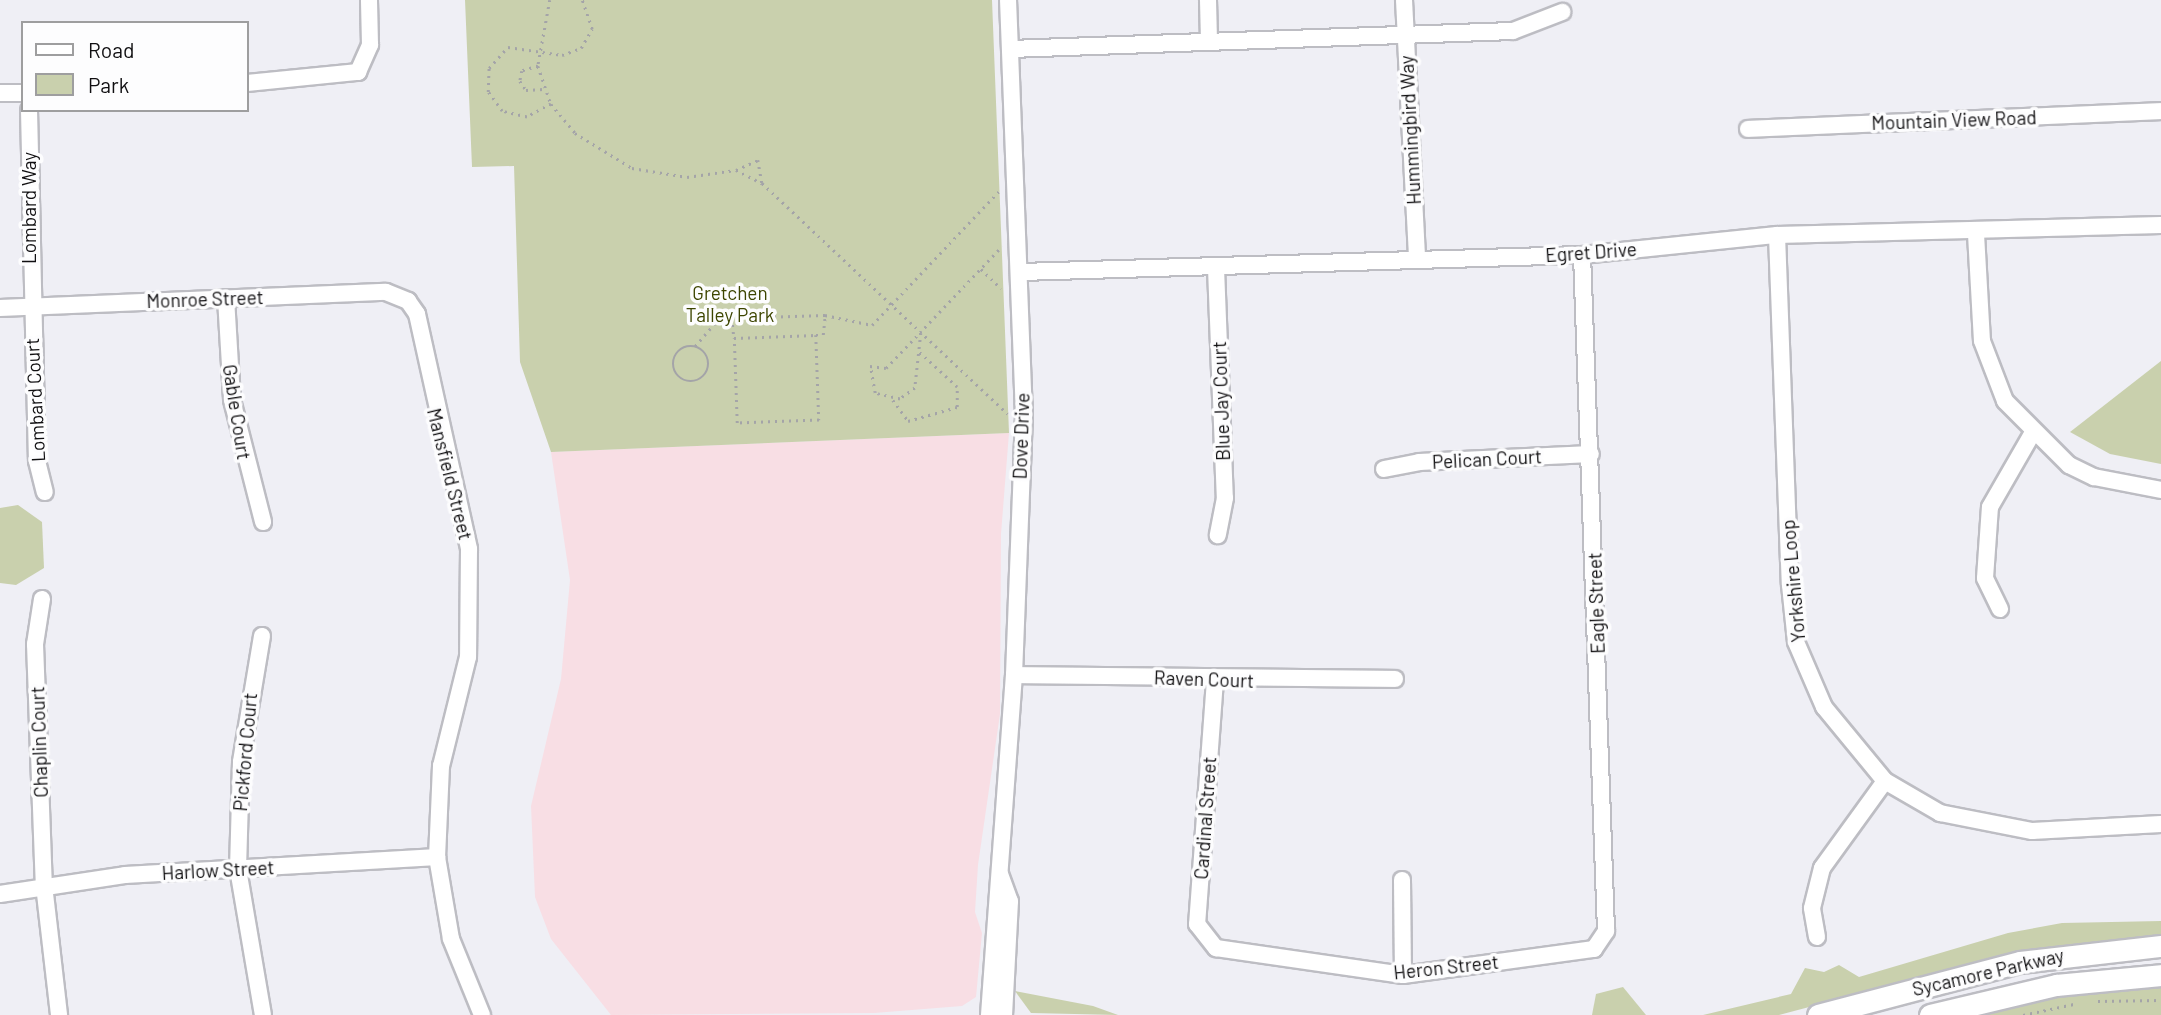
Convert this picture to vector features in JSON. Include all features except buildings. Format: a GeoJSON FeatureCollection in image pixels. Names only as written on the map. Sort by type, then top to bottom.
{"type":"FeatureCollection","features":[{"type":"Feature","properties":{"kind":"main road","name":"Sycamore Parkway"},"geometry":{"type":"LineString","coordinates":[[1818,1015],[2020,962],[2161,946]]}},
{"type":"Feature","properties":{"kind":"main road","name":"Sycamore Parkway"},"geometry":{"type":"LineString","coordinates":[[1930,1015],[2056,985],[2161,975]]}},
{"type":"Feature","properties":{"kind":"street"},"geometry":{"type":"LineString","coordinates":[[248,83],[358,72],[370,45],[369,0]]}},
{"type":"Feature","properties":{"kind":"street","name":"Dove Drive"},"geometry":{"type":"LineString","coordinates":[[989,1015],[1014,675],[1021,272],[1008,0]]}},
{"type":"Feature","properties":{"kind":"street"},"geometry":{"type":"LineString","coordinates":[[1208,0],[1209,42]]}},
{"type":"Feature","properties":{"kind":"street","name":"Hummingbird Way"},"geometry":{"type":"LineString","coordinates":[[1404,0],[1417,260]]}},
{"type":"Feature","properties":{"kind":"street"},"geometry":{"type":"LineString","coordinates":[[1010,49],[1513,31],[1563,12]]}},
{"type":"Feature","properties":{"kind":"street"},"geometry":{"type":"LineString","coordinates":[[0,93],[21,93]]}},
{"type":"Feature","properties":{"kind":"street","name":"Mountain View Road"},"geometry":{"type":"LineString","coordinates":[[1748,129],[2161,111]]}},
{"type":"Feature","properties":{"kind":"street","name":"Lombard Way"},"geometry":{"type":"LineString","coordinates":[[29,112],[31,307]]}},
{"type":"Feature","properties":{"kind":"street","name":"Egret Drive"},"geometry":{"type":"LineString","coordinates":[[1021,272],[1582,255],[1777,235],[1976,234],[2161,225]]}},
{"type":"Feature","properties":{"kind":"street"},"geometry":{"type":"LineString","coordinates":[[1976,234],[1985,353],[2005,401],[2032,434],[2094,477],[2161,490]]}},
{"type":"Feature","properties":{"kind":"street","name":"Yorkshire Loop"},"geometry":{"type":"LineString","coordinates":[[1777,235],[1796,642],[1824,707],[1885,780],[1940,813],[1975,823],[2032,831],[2161,824]]}},
{"type":"Feature","properties":{"kind":"street","name":"Eagle Street"},"geometry":{"type":"LineString","coordinates":[[1582,255],[1606,932],[1594,948]]}},
{"type":"Feature","properties":{"kind":"street","name":"Blue Jay Court"},"geometry":{"type":"LineString","coordinates":[[1216,268],[1225,498],[1218,535]]}},
{"type":"Feature","properties":{"kind":"street","name":"Monroe Street"},"geometry":{"type":"LineString","coordinates":[[0,308],[386,292],[408,301]]}},
{"type":"Feature","properties":{"kind":"street","name":"Gable Court"},"geometry":{"type":"LineString","coordinates":[[226,298],[232,400],[262,522]]}},
{"type":"Feature","properties":{"kind":"street","name":"Mansfield Street"},"geometry":{"type":"LineString","coordinates":[[408,301],[417,314],[432,402],[465,516],[470,572],[468,657],[441,766],[437,857],[451,939],[482,1015]]}},
{"type":"Feature","properties":{"kind":"street","name":"Lombard Court"},"geometry":{"type":"LineString","coordinates":[[31,307],[37,461],[45,492]]}},
{"type":"Feature","properties":{"kind":"street"},"geometry":{"type":"LineString","coordinates":[[2000,609],[1985,578],[1990,507],[2032,434]]}},
{"type":"Feature","properties":{"kind":"street","name":"Pelican Court"},"geometry":{"type":"LineString","coordinates":[[1384,469],[1419,462],[1591,454]]}},
{"type":"Feature","properties":{"kind":"street","name":"Chaplin Court"},"geometry":{"type":"LineString","coordinates":[[42,599],[35,644],[44,885],[59,1015]]}},
{"type":"Feature","properties":{"kind":"street","name":"Pickford Court"},"geometry":{"type":"LineString","coordinates":[[262,636],[241,762],[238,869],[262,1015]]}},
{"type":"Feature","properties":{"kind":"street","name":"Raven Court"},"geometry":{"type":"LineString","coordinates":[[1014,675],[1215,680],[1395,679]]}},
{"type":"Feature","properties":{"kind":"street","name":"Cardinal Street"},"geometry":{"type":"LineString","coordinates":[[1215,680],[1197,924],[1216,948]]}},
{"type":"Feature","properties":{"kind":"street"},"geometry":{"type":"LineString","coordinates":[[1817,937],[1812,908],[1822,868],[1885,780]]}},
{"type":"Feature","properties":{"kind":"street","name":"Harlow Street"},"geometry":{"type":"LineString","coordinates":[[0,894],[44,885],[238,869],[437,857]]}},
{"type":"Feature","properties":{"kind":"street","name":"Dove Drive"},"geometry":{"type":"LineString","coordinates":[[1000,872],[1010,901],[1004,1015]]}},
{"type":"Feature","properties":{"kind":"street"},"geometry":{"type":"LineString","coordinates":[[1402,880],[1403,975]]}},
{"type":"Feature","properties":{"kind":"street","name":"Heron Street"},"geometry":{"type":"LineString","coordinates":[[1216,948],[1403,975],[1594,948]]}},
{"type":"Feature","properties":{"kind":"path"},"geometry":{"type":"LineString","coordinates":[[551,104],[513,116],[488,92],[489,68],[500,51],[537,48],[562,55],[582,48],[592,29],[582,0]]}},
{"type":"Feature","properties":{"kind":"path"},"geometry":{"type":"LineString","coordinates":[[548,1],[537,48],[538,66],[551,104],[575,133],[632,167],[687,177],[736,170],[758,160],[762,183]]}},
{"type":"Feature","properties":{"kind":"path"},"geometry":{"type":"LineString","coordinates":[[538,66],[522,71],[520,81],[526,90],[544,89]]}},
{"type":"Feature","properties":{"kind":"path"},"geometry":{"type":"LineString","coordinates":[[512,83],[520,81]]}},
{"type":"Feature","properties":{"kind":"path"},"geometry":{"type":"LineString","coordinates":[[736,170],[762,183],[894,304],[1008,415]]}},
{"type":"Feature","properties":{"kind":"path"},"geometry":{"type":"LineString","coordinates":[[695,346],[710,365],[706,376],[690,383],[675,374],[673,362],[683,348],[695,346],[718,320],[825,315],[861,327],[879,321],[1001,189],[1018,188]]}},
{"type":"Feature","properties":{"kind":"path"},"geometry":{"type":"LineString","coordinates":[[919,352],[957,387],[957,407],[908,421],[893,400],[875,393],[868,369],[886,368],[1003,244],[1020,243]]}},
{"type":"Feature","properties":{"kind":"path"},"geometry":{"type":"LineString","coordinates":[[981,269],[1004,290],[1021,289]]}},
{"type":"Feature","properties":{"kind":"path"},"geometry":{"type":"LineString","coordinates":[[734,338],[823,335],[825,315]]}},
{"type":"Feature","properties":{"kind":"path"},"geometry":{"type":"LineString","coordinates":[[732,318],[737,423],[820,419],[816,335]]}},
{"type":"Feature","properties":{"kind":"path"},"geometry":{"type":"LineString","coordinates":[[893,400],[915,388],[921,333]]}},
{"type":"Feature","properties":{"kind":"path"},"geometry":{"type":"LineString","coordinates":[[2095,1001],[2161,1000]]}},
{"type":"Feature","properties":{"kind":"path"},"geometry":{"type":"LineString","coordinates":[[2023,1015],[2082,1002]]}},
{"type":"Feature","properties":{"kind":"shaded area"},"geometry":{"type":"Polygon","coordinates":[[[1009,433],[1001,534],[1000,714],[978,865],[975,912],[982,933],[976,997],[962,1006],[874,1013],[611,1015],[551,939],[535,897],[531,806],[561,679],[570,580],[551,452],[1009,433]]]}},
{"type":"Feature","properties":{"kind":"green space","name":"Gretchen Talley Park"},"geometry":{"type":"Polygon","coordinates":[[[465,0],[992,0],[1009,433],[551,452],[520,362],[514,166],[472,167],[465,0]]]}},
{"type":"Feature","properties":{"kind":"green space"},"geometry":{"type":"Polygon","coordinates":[[[2161,361],[2161,464],[2110,454],[2070,432],[2161,361]]]}},
{"type":"Feature","properties":{"kind":"green space"},"geometry":{"type":"Polygon","coordinates":[[[18,505],[42,522],[44,568],[16,585],[0,583],[0,508],[18,505]]]}},
{"type":"Feature","properties":{"kind":"green space"},"geometry":{"type":"Polygon","coordinates":[[[2161,921],[2161,937],[2024,950],[1779,1015],[1703,1015],[1791,994],[1805,968],[1824,972],[1839,965],[1859,977],[2008,933],[2062,923],[2161,921]]]}},
{"type":"Feature","properties":{"kind":"green space"},"geometry":{"type":"Polygon","coordinates":[[[2161,985],[2161,1015],[1969,1015],[2055,995],[2161,985]]]}},
{"type":"Feature","properties":{"kind":"green space"},"geometry":{"type":"Polygon","coordinates":[[[1623,987],[1646,1015],[1592,1015],[1596,994],[1623,987]]]}},
{"type":"Feature","properties":{"kind":"green space"},"geometry":{"type":"Polygon","coordinates":[[[1015,991],[1093,1006],[1118,1015],[1031,1013],[1015,991]]]}}]}
